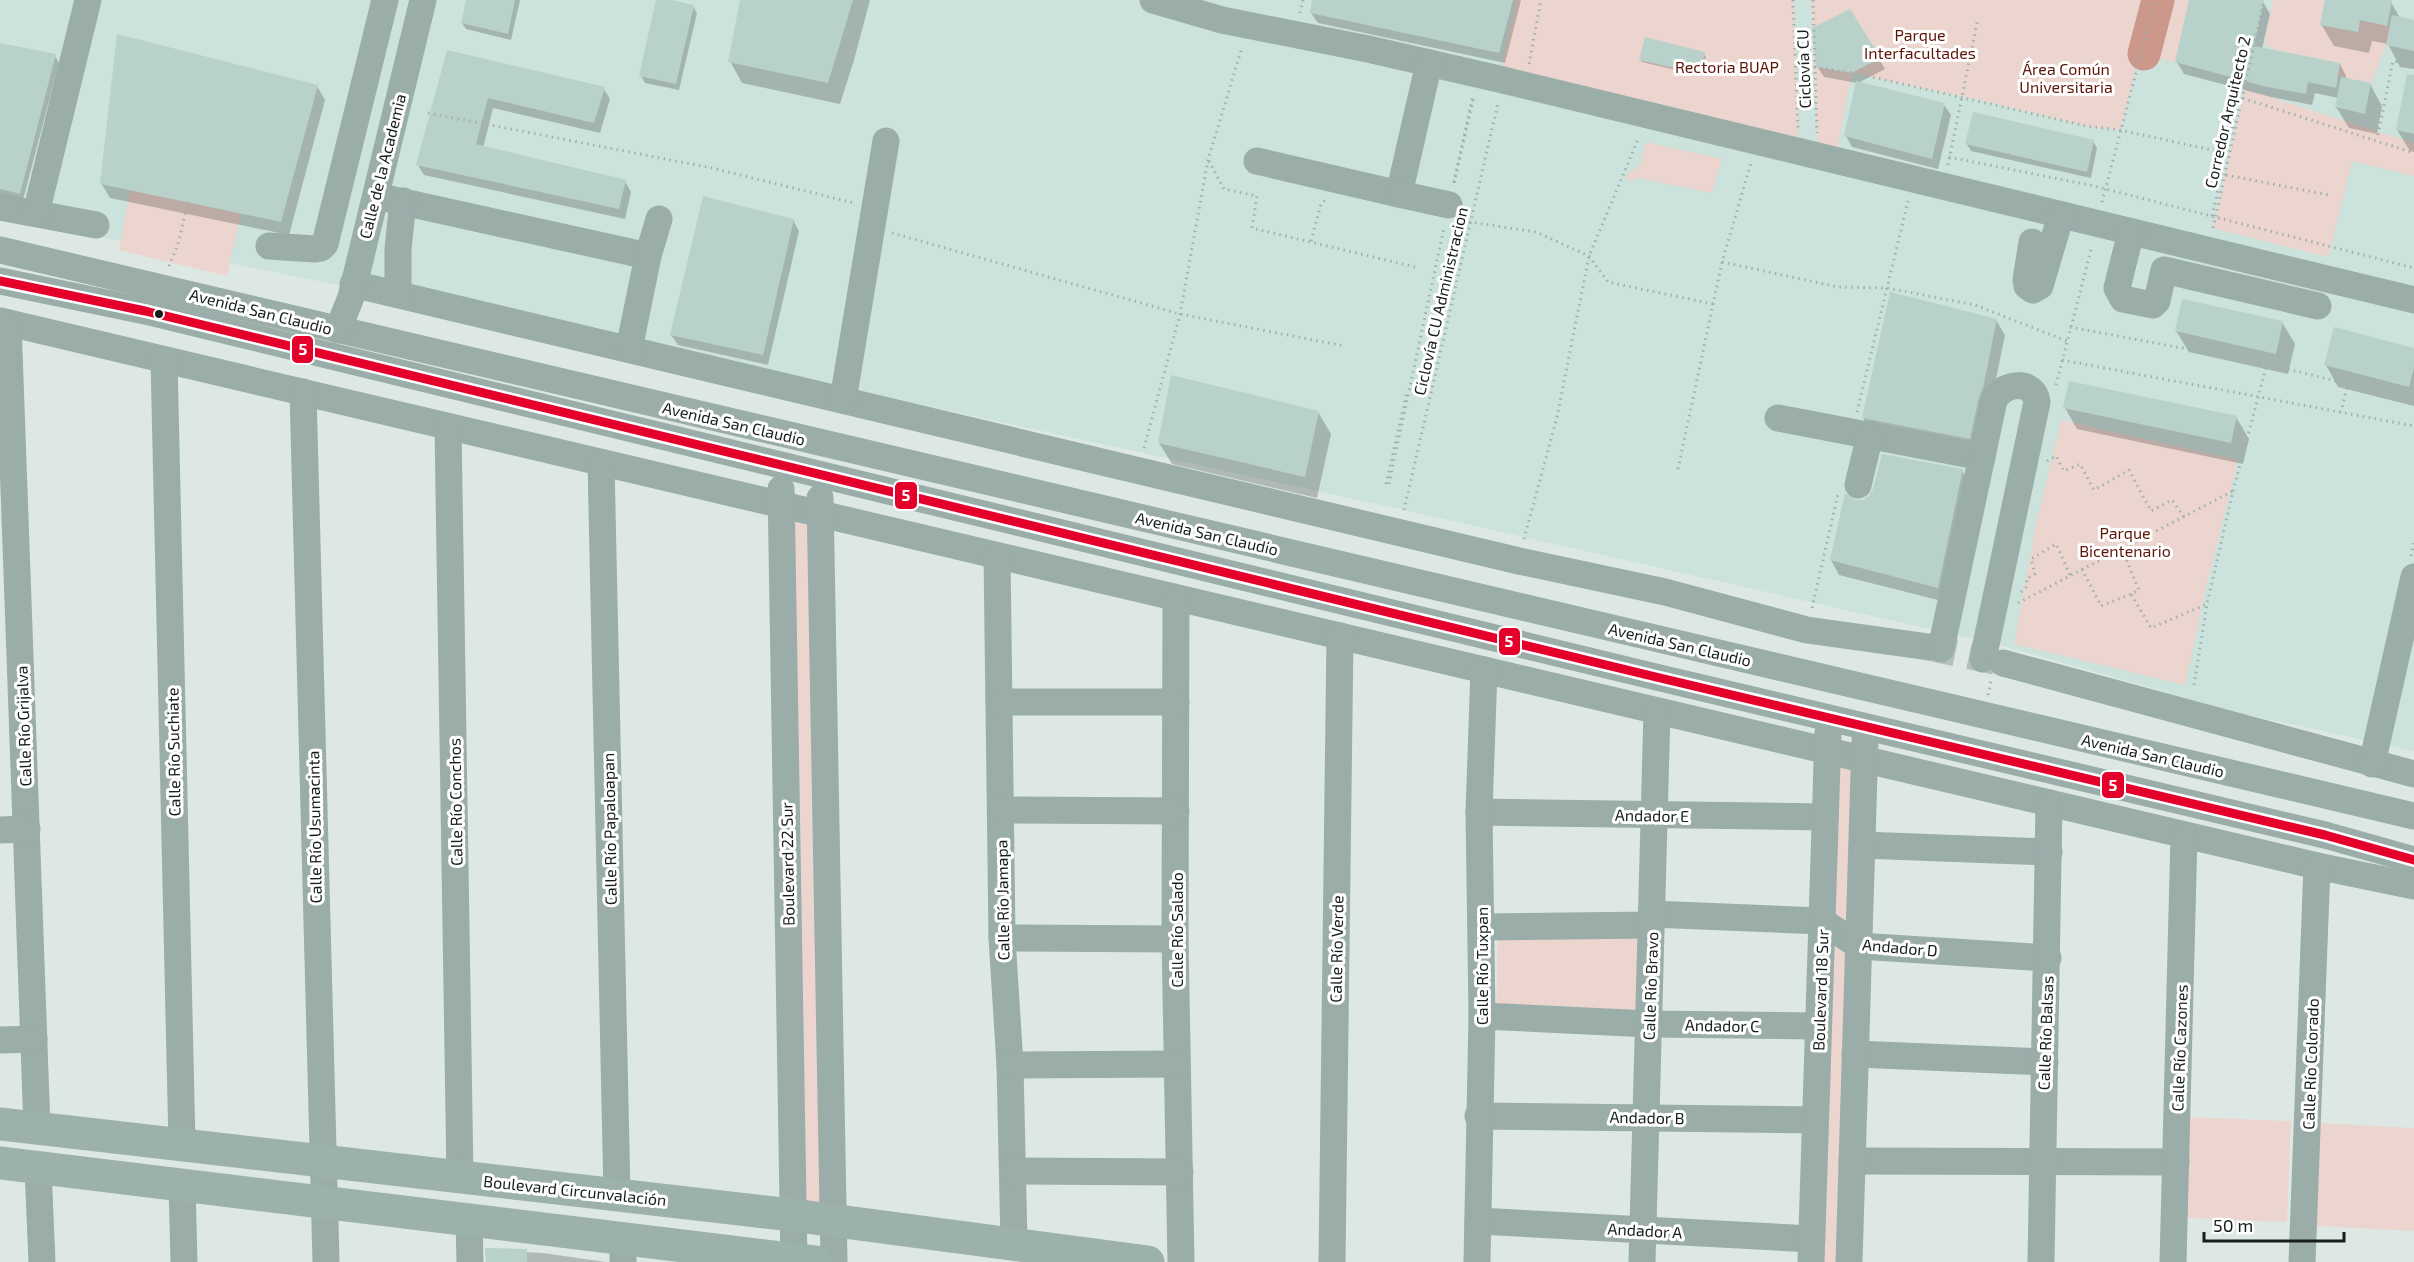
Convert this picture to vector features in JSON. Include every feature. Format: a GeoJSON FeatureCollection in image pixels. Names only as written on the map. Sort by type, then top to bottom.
{"type":"FeatureCollection","features":[{"type":"Feature","properties":{"kind":"main road","name":"Boulevard Circunvalación"},"geometry":{"type":"LineString","coordinates":[[0,1124],[792,1215],[1148,1262]]}},
{"type":"Feature","properties":{"kind":"main road"},"geometry":{"type":"LineString","coordinates":[[0,1163],[469,1220],[623,1250],[801,1261]]}},
{"type":"Feature","properties":{"kind":"street"},"geometry":{"type":"LineString","coordinates":[[36,213],[88,0]]}},
{"type":"Feature","properties":{"kind":"street"},"geometry":{"type":"LineString","coordinates":[[269,246],[315,249],[326,244],[385,0]]}},
{"type":"Feature","properties":{"kind":"street","name":"Calle de la Academia"},"geometry":{"type":"LineString","coordinates":[[338,330],[351,297],[423,0]]}},
{"type":"Feature","properties":{"kind":"street"},"geometry":{"type":"LineString","coordinates":[[1153,0],[1222,20],[1429,63],[2414,300]]}},
{"type":"Feature","properties":{"kind":"street"},"geometry":{"type":"LineString","coordinates":[[1399,194],[1429,63]]}},
{"type":"Feature","properties":{"kind":"street"},"geometry":{"type":"LineString","coordinates":[[843,400],[886,141]]}},
{"type":"Feature","properties":{"kind":"street"},"geometry":{"type":"LineString","coordinates":[[1257,161],[1399,194],[1451,209]]}},
{"type":"Feature","properties":{"kind":"street"},"geometry":{"type":"LineString","coordinates":[[376,196],[648,256]]}},
{"type":"Feature","properties":{"kind":"street"},"geometry":{"type":"LineString","coordinates":[[398,294],[398,249],[403,201]]}},
{"type":"Feature","properties":{"kind":"street"},"geometry":{"type":"LineString","coordinates":[[0,207],[96,225]]}},
{"type":"Feature","properties":{"kind":"street"},"geometry":{"type":"LineString","coordinates":[[2032,242],[2026,280],[2027,286],[2033,290],[2040,286],[2061,215]]}},
{"type":"Feature","properties":{"kind":"street"},"geometry":{"type":"LineString","coordinates":[[629,349],[648,256],[659,219]]}},
{"type":"Feature","properties":{"kind":"street"},"geometry":{"type":"LineString","coordinates":[[2143,235],[2118,288],[2123,299],[2153,305],[2157,302],[2164,270]]}},
{"type":"Feature","properties":{"kind":"street"},"geometry":{"type":"LineString","coordinates":[[2143,235],[2153,265],[2164,270],[2318,306]]}},
{"type":"Feature","properties":{"kind":"street"},"geometry":{"type":"LineString","coordinates":[[363,246],[398,249]]}},
{"type":"Feature","properties":{"kind":"street","name":"Avenida San Claudio"},"geometry":{"type":"LineString","coordinates":[[0,250],[2414,816]]}},
{"type":"Feature","properties":{"kind":"street","name":"Avenida San Claudio"},"geometry":{"type":"LineString","coordinates":[[0,281],[145,311],[781,466],[2325,835],[2414,860]]}},
{"type":"Feature","properties":{"kind":"street"},"geometry":{"type":"LineString","coordinates":[[353,284],[1518,561],[1665,592],[1807,630],[1935,648],[1997,394],[2002,389],[2011,386],[2031,389],[2036,395],[2037,402],[1993,661],[2414,774]]}},
{"type":"Feature","properties":{"kind":"street"},"geometry":{"type":"LineString","coordinates":[[4,322],[448,426],[602,474],[781,505],[2184,835],[2407,884]]}},
{"type":"Feature","properties":{"kind":"street","name":"Calle Río Grijalva"},"geometry":{"type":"LineString","coordinates":[[4,322],[11,718],[27,829],[37,1129]]}},
{"type":"Feature","properties":{"kind":"street","name":"Calle Río Suchiate"},"geometry":{"type":"LineString","coordinates":[[164,360],[182,1145]]}},
{"type":"Feature","properties":{"kind":"street","name":"Calle Río Usumacinta"},"geometry":{"type":"LineString","coordinates":[[303,392],[326,1262]]}},
{"type":"Feature","properties":{"kind":"street"},"geometry":{"type":"LineString","coordinates":[[1778,417],[1982,458]]}},
{"type":"Feature","properties":{"kind":"street","name":"Calle Río Conchos"},"geometry":{"type":"LineString","coordinates":[[448,426],[460,1177]]}},
{"type":"Feature","properties":{"kind":"street"},"geometry":{"type":"LineString","coordinates":[[1849,486],[1861,434]]}},
{"type":"Feature","properties":{"kind":"street","name":"Boulevard 22 Sur"},"geometry":{"type":"LineString","coordinates":[[781,466],[792,1215],[801,1261]]}},
{"type":"Feature","properties":{"kind":"street","name":"Calle Río Papaloapan"},"geometry":{"type":"LineString","coordinates":[[602,474],[617,1195]]}},
{"type":"Feature","properties":{"kind":"street"},"geometry":{"type":"LineString","coordinates":[[820,475],[834,1262]]}},
{"type":"Feature","properties":{"kind":"street"},"geometry":{"type":"LineString","coordinates":[[1174,560],[1219,536]]}},
{"type":"Feature","properties":{"kind":"street","name":"Calle Río Jamapa"},"geometry":{"type":"LineString","coordinates":[[997,556],[1002,938],[1010,1065],[1014,1244]]}},
{"type":"Feature","properties":{"kind":"street"},"geometry":{"type":"LineString","coordinates":[[2372,764],[2414,577]]}},
{"type":"Feature","properties":{"kind":"street","name":"Calle Río Salado"},"geometry":{"type":"LineString","coordinates":[[1176,598],[1175,939],[1181,1262]]}},
{"type":"Feature","properties":{"kind":"street"},"geometry":{"type":"LineString","coordinates":[[1800,673],[1807,630]]}},
{"type":"Feature","properties":{"kind":"street","name":"Calle Río Verde"},"geometry":{"type":"LineString","coordinates":[[1332,1262],[1340,636]]}},
{"type":"Feature","properties":{"kind":"street","name":"Calle Río Tuxpan"},"geometry":{"type":"LineString","coordinates":[[1477,1262],[1478,1116],[1482,1016],[1479,812],[1484,670]]}},
{"type":"Feature","properties":{"kind":"street"},"geometry":{"type":"LineString","coordinates":[[784,694],[824,695]]}},
{"type":"Feature","properties":{"kind":"street"},"geometry":{"type":"LineString","coordinates":[[999,702],[1176,702]]}},
{"type":"Feature","properties":{"kind":"street","name":"Calle Río Bravo"},"geometry":{"type":"LineString","coordinates":[[1642,1262],[1658,711]]}},
{"type":"Feature","properties":{"kind":"street","name":"Boulevard 18 Sur"},"geometry":{"type":"LineString","coordinates":[[1811,1251],[1828,717]]}},
{"type":"Feature","properties":{"kind":"street"},"geometry":{"type":"LineString","coordinates":[[1849,1262],[1866,726]]}},
{"type":"Feature","properties":{"kind":"street"},"geometry":{"type":"LineString","coordinates":[[2076,737],[2096,780]]}},
{"type":"Feature","properties":{"kind":"street","name":"Calle Río Balsas"},"geometry":{"type":"LineString","coordinates":[[2041,1262],[2049,803]]}},
{"type":"Feature","properties":{"kind":"street"},"geometry":{"type":"LineString","coordinates":[[1000,810],[1176,811]]}},
{"type":"Feature","properties":{"kind":"street","name":"Andador E"},"geometry":{"type":"LineString","coordinates":[[1479,812],[1825,817]]}},
{"type":"Feature","properties":{"kind":"street"},"geometry":{"type":"LineString","coordinates":[[0,830],[27,829]]}},
{"type":"Feature","properties":{"kind":"street","name":"Calle Río Cazones"},"geometry":{"type":"LineString","coordinates":[[2173,1262],[2184,835]]}},
{"type":"Feature","properties":{"kind":"street","name":"Avenida San Claudio"},"geometry":{"type":"LineString","coordinates":[[2325,835],[2414,846]]}},
{"type":"Feature","properties":{"kind":"street"},"geometry":{"type":"LineString","coordinates":[[1862,845],[2049,852]]}},
{"type":"Feature","properties":{"kind":"street"},"geometry":{"type":"LineString","coordinates":[[2385,852],[2407,884]]}},
{"type":"Feature","properties":{"kind":"street","name":"Calle Río Colorado"},"geometry":{"type":"LineString","coordinates":[[2302,1262],[2317,866]]}},
{"type":"Feature","properties":{"kind":"street"},"geometry":{"type":"LineString","coordinates":[[1481,927],[1652,920],[1822,921]]}},
{"type":"Feature","properties":{"kind":"street","name":"Andador D"},"geometry":{"type":"LineString","coordinates":[[1822,921],[1859,946],[2048,958]]}},
{"type":"Feature","properties":{"kind":"street"},"geometry":{"type":"LineString","coordinates":[[1002,938],[1175,939]]}},
{"type":"Feature","properties":{"kind":"street","name":"Andador C"},"geometry":{"type":"LineString","coordinates":[[1482,1016],[1649,1024],[1818,1026]]}},
{"type":"Feature","properties":{"kind":"street"},"geometry":{"type":"LineString","coordinates":[[0,1040],[34,1039]]}},
{"type":"Feature","properties":{"kind":"street"},"geometry":{"type":"LineString","coordinates":[[1856,1054],[2044,1062]]}},
{"type":"Feature","properties":{"kind":"street"},"geometry":{"type":"LineString","coordinates":[[1010,1065],[1177,1065]]}},
{"type":"Feature","properties":{"kind":"street","name":"Andador B"},"geometry":{"type":"LineString","coordinates":[[1478,1116],[1646,1116],[1815,1120]]}},
{"type":"Feature","properties":{"kind":"street"},"geometry":{"type":"LineString","coordinates":[[1852,1161],[2176,1162]]}},
{"type":"Feature","properties":{"kind":"street"},"geometry":{"type":"LineString","coordinates":[[38,1168],[42,1262]]}},
{"type":"Feature","properties":{"kind":"street"},"geometry":{"type":"LineString","coordinates":[[1013,1172],[1180,1172]]}},
{"type":"Feature","properties":{"kind":"street"},"geometry":{"type":"LineString","coordinates":[[182,1185],[184,1262]]}},
{"type":"Feature","properties":{"kind":"street"},"geometry":{"type":"LineString","coordinates":[[469,1220],[470,1262]]}},
{"type":"Feature","properties":{"kind":"street","name":"Andador A"},"geometry":{"type":"LineString","coordinates":[[1478,1221],[1643,1230],[1811,1251]]}},
{"type":"Feature","properties":{"kind":"path"},"geometry":{"type":"LineString","coordinates":[[1300,15],[1303,0]]}},
{"type":"Feature","properties":{"kind":"path"},"geometry":{"type":"LineString","coordinates":[[1525,86],[1541,0]]}},
{"type":"Feature","properties":{"kind":"path","name":"Ciclovía CU"},"geometry":{"type":"LineString","coordinates":[[1793,0],[1798,132]]}},
{"type":"Feature","properties":{"kind":"path","name":"Ciclovía CU"},"geometry":{"type":"LineString","coordinates":[[1812,0],[1817,137]]}},
{"type":"Feature","properties":{"kind":"path"},"geometry":{"type":"LineString","coordinates":[[2074,315],[2154,0]]}},
{"type":"Feature","properties":{"kind":"path","name":"Corredor Arquitecto 2"},"geometry":{"type":"LineString","coordinates":[[2213,228],[2264,0]]}},
{"type":"Feature","properties":{"kind":"path"},"geometry":{"type":"LineString","coordinates":[[1943,187],[1978,18]]}},
{"type":"Feature","properties":{"kind":"path"},"geometry":{"type":"LineString","coordinates":[[1115,465],[1143,455],[1180,314],[1208,160],[1248,25]]}},
{"type":"Feature","properties":{"kind":"path"},"geometry":{"type":"LineString","coordinates":[[2378,135],[2393,61],[2414,66]]}},
{"type":"Feature","properties":{"kind":"path"},"geometry":{"type":"LineString","coordinates":[[1815,67],[1859,74],[2086,126],[2120,130],[2228,154],[2214,217]]}},
{"type":"Feature","properties":{"kind":"path","name":"Ciclovía CU Administracion"},"geometry":{"type":"LineString","coordinates":[[1388,484],[1451,209],[1476,87]]}},
{"type":"Feature","properties":{"kind":"path","name":"Ciclovía CU Administracion"},"geometry":{"type":"LineString","coordinates":[[1404,510],[1499,98]]}},
{"type":"Feature","properties":{"kind":"path"},"geometry":{"type":"LineString","coordinates":[[2243,98],[2414,153]]}},
{"type":"Feature","properties":{"kind":"path"},"geometry":{"type":"LineString","coordinates":[[1518,561],[1557,417],[1589,256],[1647,116]]}},
{"type":"Feature","properties":{"kind":"path"},"geometry":{"type":"LineString","coordinates":[[1678,469],[1722,262],[1754,153],[1760,143]]}},
{"type":"Feature","properties":{"kind":"path"},"geometry":{"type":"LineString","coordinates":[[1949,157],[2105,188],[2414,267]]}},
{"type":"Feature","properties":{"kind":"path"},"geometry":{"type":"LineString","coordinates":[[1208,160],[1224,189],[1257,196],[1252,228],[1419,268]]}},
{"type":"Feature","properties":{"kind":"path"},"geometry":{"type":"LineString","coordinates":[[2226,175],[2329,195]]}},
{"type":"Feature","properties":{"kind":"path"},"geometry":{"type":"LineString","coordinates":[[1311,242],[1322,204],[1343,181]]}},
{"type":"Feature","properties":{"kind":"path"},"geometry":{"type":"LineString","coordinates":[[1861,434],[1887,288],[1908,201]]}},
{"type":"Feature","properties":{"kind":"path"},"geometry":{"type":"LineString","coordinates":[[1451,209],[1470,223],[1536,232],[1589,256],[1608,282],[1713,304]]}},
{"type":"Feature","properties":{"kind":"path"},"geometry":{"type":"LineString","coordinates":[[1722,262],[1838,287],[1887,288],[1976,305],[2067,341]]}},
{"type":"Feature","properties":{"kind":"path"},"geometry":{"type":"LineString","coordinates":[[2070,327],[2267,364],[2348,384],[2341,413]]}},
{"type":"Feature","properties":{"kind":"path"},"geometry":{"type":"LineString","coordinates":[[2062,360],[2414,426]]}},
{"type":"Feature","properties":{"kind":"path"},"geometry":{"type":"LineString","coordinates":[[2194,685],[2207,604],[2233,491],[2267,364]]}},
{"type":"Feature","properties":{"kind":"path"},"geometry":{"type":"LineString","coordinates":[[2045,462],[2056,456],[2064,471],[2080,464],[2094,490],[2129,470],[2151,511],[2172,500],[2184,517]]}},
{"type":"Feature","properties":{"kind":"path"},"geometry":{"type":"LineString","coordinates":[[1807,630],[1849,486]]}},
{"type":"Feature","properties":{"kind":"path"},"geometry":{"type":"LineString","coordinates":[[2011,606],[2233,491]]}},
{"type":"Feature","properties":{"kind":"path"},"geometry":{"type":"LineString","coordinates":[[2019,602],[2018,596],[2026,587],[2027,578],[2035,574],[2031,559],[2056,544],[2070,575]]}},
{"type":"Feature","properties":{"kind":"path"},"geometry":{"type":"LineString","coordinates":[[2082,569],[2101,606],[2139,590],[2122,549]]}},
{"type":"Feature","properties":{"kind":"path"},"geometry":{"type":"LineString","coordinates":[[2131,594],[2151,628],[2207,604]]}},
{"type":"Feature","properties":{"kind":"shaded area"},"geometry":{"type":"Polygon","coordinates":[[[0,0],[2414,0],[2414,751],[2240,713],[1996,644],[1404,510],[786,375],[0,217],[0,0]]]}},
{"type":"Feature","properties":{"kind":"green space","name":"Rectoria BUAP"},"geometry":{"type":"Polygon","coordinates":[[[1516,0],[1794,0],[1799,152],[1499,79],[1516,0]]]}},
{"type":"Feature","properties":{"kind":"green space"},"geometry":{"type":"Polygon","coordinates":[[[1811,0],[2189,0],[2175,62],[2140,54],[2120,130],[2086,126],[1989,102],[1852,73],[1835,161],[1818,157],[1811,0]]]}},
{"type":"Feature","properties":{"kind":"green space"},"geometry":{"type":"Polygon","coordinates":[[[2273,0],[2325,0],[2320,25],[2357,32],[2360,20],[2390,26],[2386,45],[2371,83],[2338,76],[2340,63],[2276,50],[2264,44],[2273,0]]]}},
{"type":"Feature","properties":{"kind":"green space"},"geometry":{"type":"Polygon","coordinates":[[[2245,89],[2414,143],[2414,176],[2352,161],[2328,257],[2213,228],[2245,89]]]}},
{"type":"Feature","properties":{"kind":"green space"},"geometry":{"type":"Polygon","coordinates":[[[1646,142],[1722,159],[1712,193],[1638,178],[1630,182],[1625,176],[1640,165],[1646,142]]]}},
{"type":"Feature","properties":{"kind":"green space"},"geometry":{"type":"Polygon","coordinates":[[[134,168],[245,195],[227,276],[119,250],[134,168]]]}},
{"type":"Feature","properties":{"kind":"green space","name":"Parque Bicentenario"},"geometry":{"type":"Polygon","coordinates":[[[2061,420],[2238,460],[2207,583],[2185,685],[2014,644],[2037,520],[2061,420]]]}},
{"type":"Feature","properties":{"kind":"green space"},"geometry":{"type":"Polygon","coordinates":[[[781,505],[820,514],[832,1228],[792,1222],[781,505]]]}},
{"type":"Feature","properties":{"kind":"green space"},"geometry":{"type":"Polygon","coordinates":[[[1827,751],[1865,760],[1850,1262],[1811,1262],[1827,751]]]}},
{"type":"Feature","properties":{"kind":"green space"},"geometry":{"type":"Polygon","coordinates":[[[1498,927],[1643,930],[1641,1018],[1496,1014],[1498,927]]]}},
{"type":"Feature","properties":{"kind":"green space"},"geometry":{"type":"Polygon","coordinates":[[[2187,1117],[2291,1121],[2287,1222],[2183,1218],[2187,1117]]]}},
{"type":"Feature","properties":{"kind":"green space"},"geometry":{"type":"Polygon","coordinates":[[[2320,1123],[2414,1128],[2414,1231],[2314,1226],[2320,1123]]]}},
{"type":"Feature","properties":{"kind":"building"},"geometry":{"type":"Polygon","coordinates":[[[466,0],[515,0],[508,34],[461,23],[466,0]]]}},
{"type":"Feature","properties":{"kind":"building"},"geometry":{"type":"Polygon","coordinates":[[[656,0],[672,0],[694,5],[676,84],[639,76],[656,0]]]}},
{"type":"Feature","properties":{"kind":"building"},"geometry":{"type":"Polygon","coordinates":[[[740,0],[853,0],[828,83],[728,62],[740,0]]]}},
{"type":"Feature","properties":{"kind":"building"},"geometry":{"type":"Polygon","coordinates":[[[1312,0],[1513,0],[1499,53],[1310,13],[1312,0]]]}},
{"type":"Feature","properties":{"kind":"building"},"geometry":{"type":"Polygon","coordinates":[[[2189,0],[2264,0],[2254,46],[2340,63],[2336,88],[2308,82],[2306,94],[2263,86],[2175,62],[2189,0]]]}},
{"type":"Feature","properties":{"kind":"building"},"geometry":{"type":"Polygon","coordinates":[[[2325,0],[2392,0],[2387,26],[2360,20],[2358,32],[2320,25],[2325,0]]]}},
{"type":"Feature","properties":{"kind":"building"},"geometry":{"type":"Polygon","coordinates":[[[1850,9],[1881,58],[1851,73],[1816,67],[1812,28],[1850,9]]]}},
{"type":"Feature","properties":{"kind":"building"},"geometry":{"type":"Polygon","coordinates":[[[2392,15],[2414,20],[2414,51],[2386,45],[2392,15]]]}},
{"type":"Feature","properties":{"kind":"building"},"geometry":{"type":"Polygon","coordinates":[[[117,34],[318,85],[281,222],[100,184],[117,34]]]}},
{"type":"Feature","properties":{"kind":"building"},"geometry":{"type":"Polygon","coordinates":[[[1645,37],[1705,52],[1700,74],[1639,60],[1645,37]]]}},
{"type":"Feature","properties":{"kind":"building"},"geometry":{"type":"Polygon","coordinates":[[[0,43],[56,54],[20,194],[0,189],[0,43]]]}},
{"type":"Feature","properties":{"kind":"building"},"geometry":{"type":"Polygon","coordinates":[[[447,50],[605,87],[594,123],[488,98],[476,144],[626,180],[619,209],[416,165],[447,50]]]}},
{"type":"Feature","properties":{"kind":"building"},"geometry":{"type":"Polygon","coordinates":[[[2407,74],[2414,75],[2414,134],[2396,130],[2407,74]]]}},
{"type":"Feature","properties":{"kind":"building"},"geometry":{"type":"Polygon","coordinates":[[[2341,77],[2371,83],[2365,114],[2335,107],[2341,77]]]}},
{"type":"Feature","properties":{"kind":"building"},"geometry":{"type":"Polygon","coordinates":[[[1856,81],[1945,103],[1932,159],[1844,136],[1856,81]]]}},
{"type":"Feature","properties":{"kind":"building"},"geometry":{"type":"Polygon","coordinates":[[[1973,112],[2094,140],[2087,172],[1965,144],[1973,112]]]}},
{"type":"Feature","properties":{"kind":"building"},"geometry":{"type":"Polygon","coordinates":[[[703,196],[794,219],[763,355],[670,335],[703,196]]]}},
{"type":"Feature","properties":{"kind":"building"},"geometry":{"type":"Polygon","coordinates":[[[1890,292],[1997,319],[1970,439],[1862,418],[1890,292]]]}},
{"type":"Feature","properties":{"kind":"building"},"geometry":{"type":"Polygon","coordinates":[[[2182,299],[2283,321],[2276,354],[2175,331],[2182,299]]]}},
{"type":"Feature","properties":{"kind":"building"},"geometry":{"type":"Polygon","coordinates":[[[2334,327],[2414,348],[2414,367],[2409,387],[2324,365],[2334,327]]]}},
{"type":"Feature","properties":{"kind":"building"},"geometry":{"type":"Polygon","coordinates":[[[1171,375],[1319,411],[1305,477],[1158,443],[1171,375]]]}},
{"type":"Feature","properties":{"kind":"building"},"geometry":{"type":"Polygon","coordinates":[[[2069,381],[2237,416],[2231,443],[2063,408],[2069,381]]]}},
{"type":"Feature","properties":{"kind":"building"},"geometry":{"type":"Polygon","coordinates":[[[1882,454],[1963,469],[1938,588],[1830,560],[1845,493],[1855,500],[1863,500],[1869,496],[1882,454]]]}},
{"type":"Feature","properties":{"kind":"building"},"geometry":{"type":"Polygon","coordinates":[[[485,1248],[527,1249],[527,1262],[486,1262],[485,1248]]]}},
{"type":"Feature","properties":{"kind":"waterway"},"geometry":{"type":"LineString","coordinates":[[2144,54],[2158,0]]}},
{"type":"Feature","properties":{"kind":"tunnel"},"geometry":{"type":"LineString","coordinates":[[1929,647],[2003,663]]}},
{"type":"Feature","properties":{"kind":"transit line","name":"5"},"geometry":{"type":"LineString","coordinates":[[0,281],[145,311],[1656,677],[2325,835],[2414,860]]}},
{"type":"Feature","properties":{"kind":"park label","name":"Parque Interfacultades"},"geometry":{"type":"Point","coordinates":[1920,43]}},
{"type":"Feature","properties":{"kind":"park label","name":"Área Común Universitaria"},"geometry":{"type":"Point","coordinates":[2066,77]}}]}
